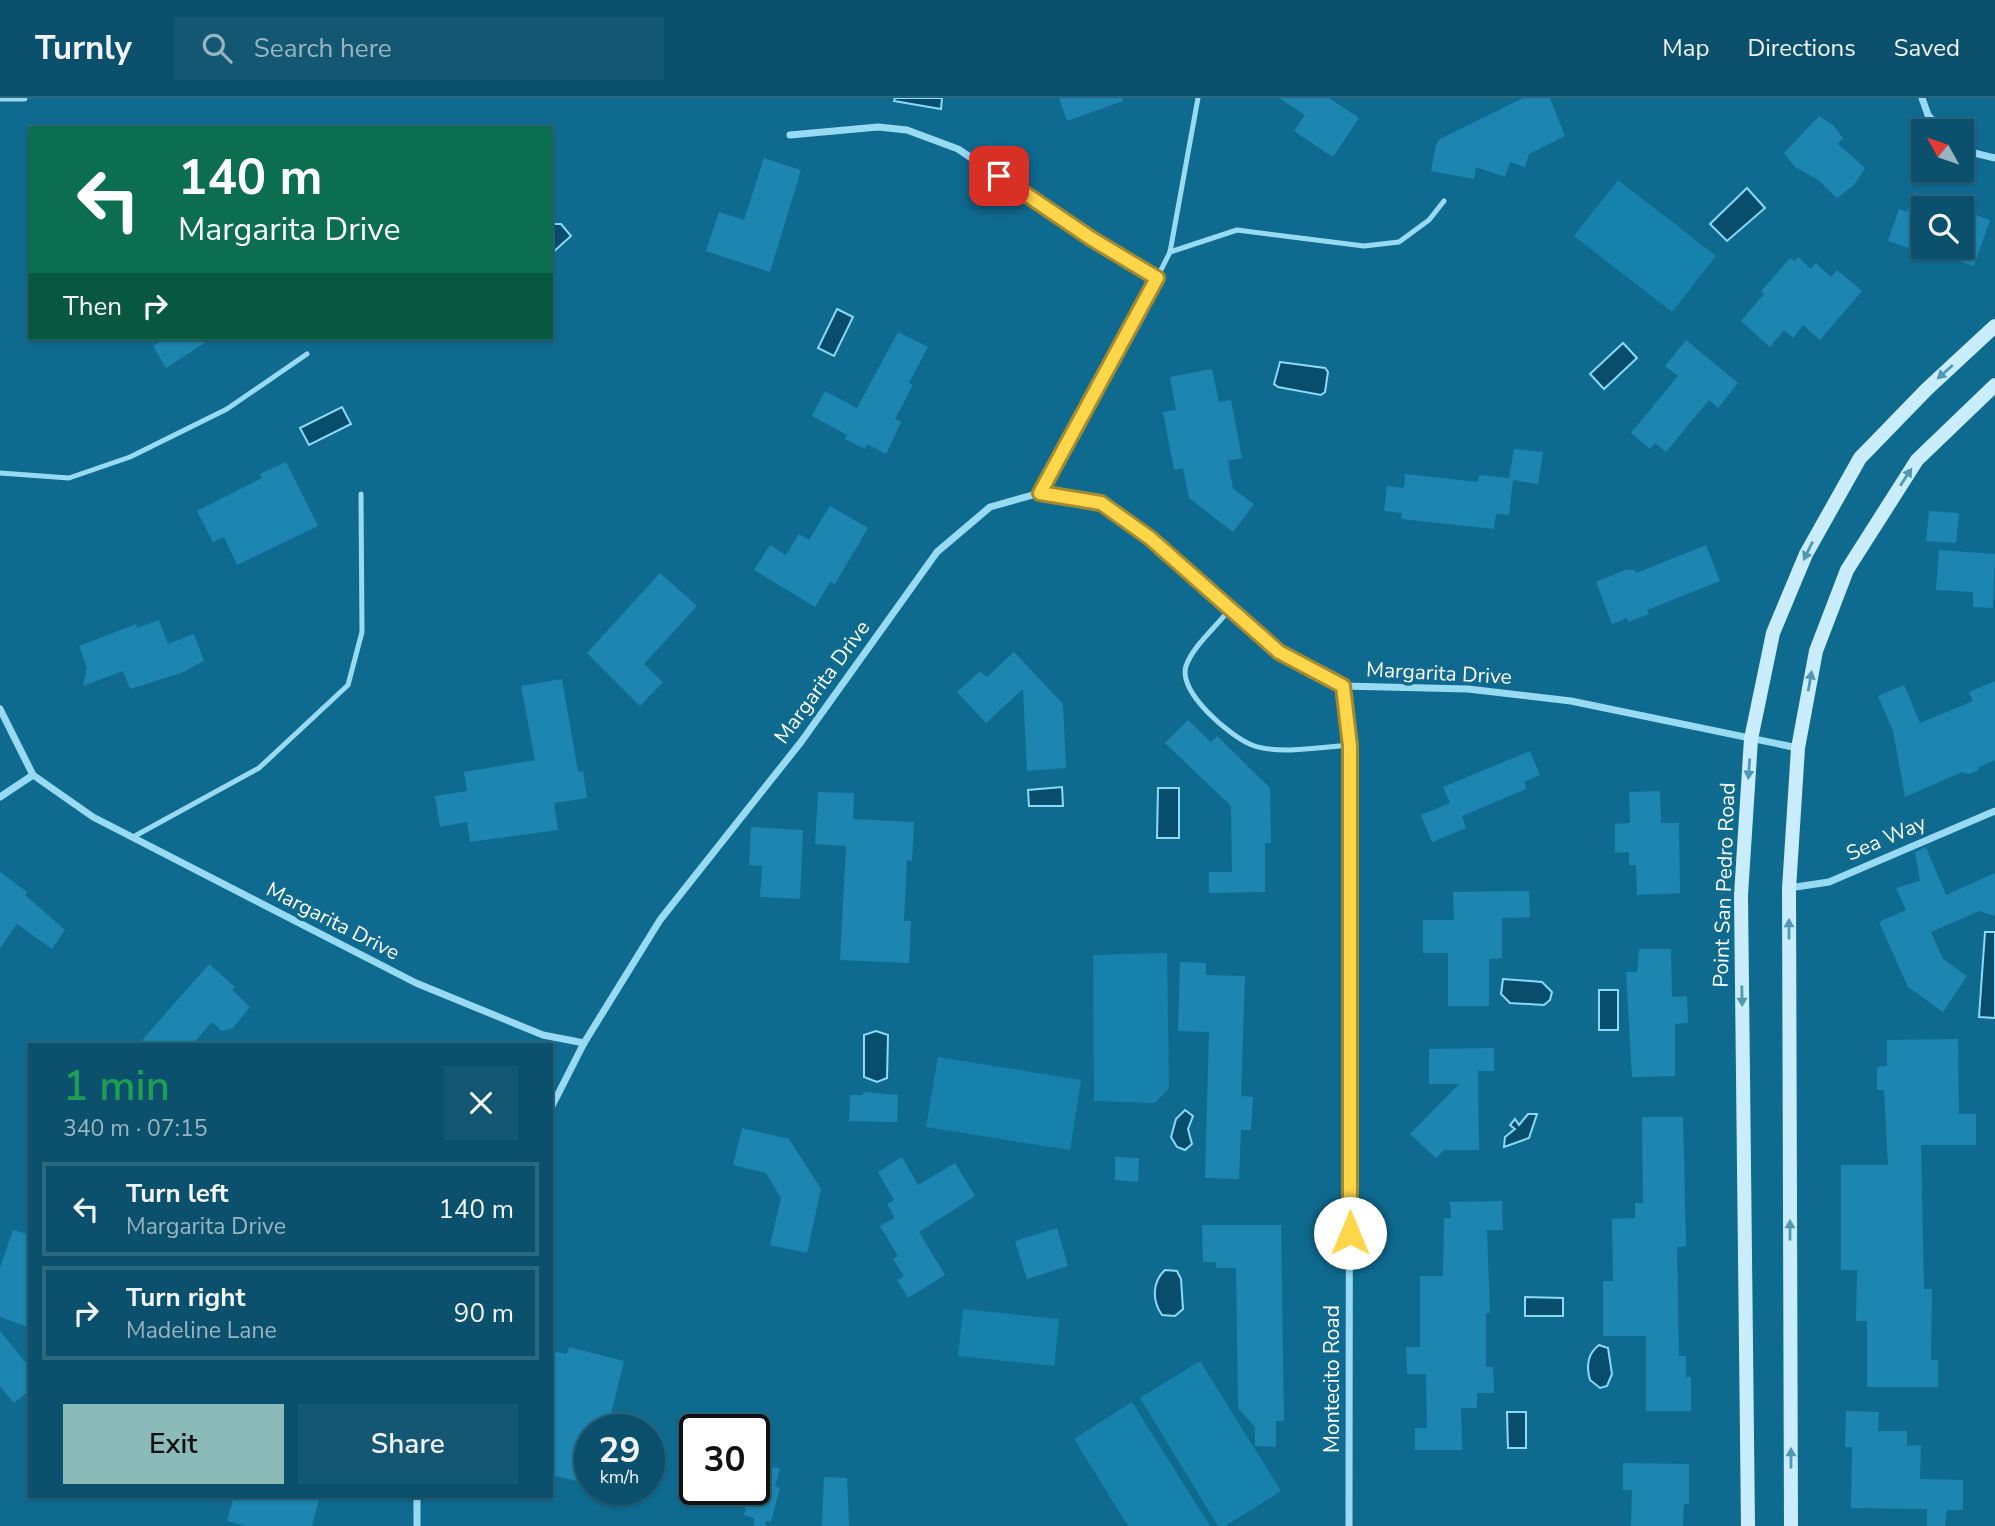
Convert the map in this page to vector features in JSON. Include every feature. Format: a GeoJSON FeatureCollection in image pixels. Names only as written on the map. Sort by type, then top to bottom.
{"type":"FeatureCollection","features":[{"type":"Feature","properties":{"kind":"main road","name":"Point San Pedro Road"},"geometry":{"type":"LineString","coordinates":[[1748,1526],[1741,895],[1751,739],[1773,633],[1806,554],[1833,502],[1860,458],[1927,389],[1995,326]]}},
{"type":"Feature","properties":{"kind":"main road"},"geometry":{"type":"LineString","coordinates":[[1791,1526],[1789,888],[1798,748],[1816,651],[1847,570],[1917,460],[1995,385]]}},
{"type":"Feature","properties":{"kind":"street"},"geometry":{"type":"LineString","coordinates":[[1,98],[24,98]]}},
{"type":"Feature","properties":{"kind":"street"},"geometry":{"type":"LineString","coordinates":[[1922,98],[1932,119]]}},
{"type":"Feature","properties":{"kind":"street"},"geometry":{"type":"LineString","coordinates":[[790,135],[878,127],[907,130],[958,149],[1092,239],[1157,278],[1040,493]]}},
{"type":"Feature","properties":{"kind":"street"},"geometry":{"type":"LineString","coordinates":[[1974,153],[1995,158]]}},
{"type":"Feature","properties":{"kind":"street","name":"Margarita Drive"},"geometry":{"type":"LineString","coordinates":[[0,709],[33,775],[93,817],[415,983],[543,1035],[584,1043],[660,920],[801,742],[937,552],[990,507],[1040,493],[1101,503],[1150,538],[1279,652],[1343,686],[1468,689],[1571,701],[1798,748]]}},
{"type":"Feature","properties":{"kind":"street","name":"Montecito Road"},"geometry":{"type":"LineString","coordinates":[[1343,686],[1350,746],[1349,1526]]}},
{"type":"Feature","properties":{"kind":"street"},"geometry":{"type":"LineString","coordinates":[[0,797],[33,775]]}},
{"type":"Feature","properties":{"kind":"street","name":"Sea Way"},"geometry":{"type":"LineString","coordinates":[[1789,888],[1829,882],[1995,811]]}},
{"type":"Feature","properties":{"kind":"street"},"geometry":{"type":"LineString","coordinates":[[553,1104],[584,1043]]}},
{"type":"Feature","properties":{"kind":"street"},"geometry":{"type":"LineString","coordinates":[[417,1498],[417,1526]]}},
{"type":"Feature","properties":{"kind":"lane"},"geometry":{"type":"LineString","coordinates":[[1157,278],[1170,252],[1198,98]]}},
{"type":"Feature","properties":{"kind":"lane"},"geometry":{"type":"LineString","coordinates":[[1170,252],[1237,230],[1364,246],[1399,242],[1429,220],[1444,201]]}},
{"type":"Feature","properties":{"kind":"lane"},"geometry":{"type":"LineString","coordinates":[[0,473],[69,478],[130,457],[227,409],[307,354]]}},
{"type":"Feature","properties":{"kind":"lane"},"geometry":{"type":"LineString","coordinates":[[133,837],[259,768],[348,685],[362,632],[361,494]]}},
{"type":"Feature","properties":{"kind":"lane"},"geometry":{"type":"LineString","coordinates":[[1229,610],[1190,658],[1185,669],[1187,684],[1195,700],[1252,746],[1350,746]]}},
{"type":"Feature","properties":{"kind":"shaded area"},"geometry":{"type":"Polygon","coordinates":[[[895,98],[942,98],[941,109],[894,101],[895,98]]]}},
{"type":"Feature","properties":{"kind":"shaded area"},"geometry":{"type":"Polygon","coordinates":[[[1618,180],[1716,256],[1672,312],[1574,236],[1618,180]]]}},
{"type":"Feature","properties":{"kind":"shaded area"},"geometry":{"type":"Polygon","coordinates":[[[1747,188],[1765,208],[1727,241],[1710,224],[1747,188]]]}},
{"type":"Feature","properties":{"kind":"shaded area"},"geometry":{"type":"Polygon","coordinates":[[[553,224],[561,224],[571,236],[553,252],[553,224]]]}},
{"type":"Feature","properties":{"kind":"shaded area"},"geometry":{"type":"Polygon","coordinates":[[[837,309],[853,317],[834,356],[818,348],[837,309]]]}},
{"type":"Feature","properties":{"kind":"shaded area"},"geometry":{"type":"Polygon","coordinates":[[[1623,343],[1637,358],[1604,389],[1590,374],[1623,343]]]}},
{"type":"Feature","properties":{"kind":"shaded area"},"geometry":{"type":"Polygon","coordinates":[[[1280,362],[1325,368],[1328,372],[1325,392],[1321,395],[1278,387],[1274,384],[1280,362]]]}},
{"type":"Feature","properties":{"kind":"shaded area"},"geometry":{"type":"Polygon","coordinates":[[[342,407],[351,424],[309,445],[300,428],[342,407]]]}},
{"type":"Feature","properties":{"kind":"shaded area"},"geometry":{"type":"Polygon","coordinates":[[[1062,787],[1063,806],[1029,806],[1028,790],[1062,787]]]}},
{"type":"Feature","properties":{"kind":"shaded area"},"geometry":{"type":"Polygon","coordinates":[[[1158,788],[1179,788],[1179,838],[1157,838],[1158,788]]]}},
{"type":"Feature","properties":{"kind":"shaded area"},"geometry":{"type":"Polygon","coordinates":[[[1985,932],[1995,932],[1995,1018],[1979,1017],[1985,932]]]}},
{"type":"Feature","properties":{"kind":"shaded area"},"geometry":{"type":"Polygon","coordinates":[[[1167,953],[1169,1088],[1155,1103],[1094,1101],[1093,955],[1167,953]]]}},
{"type":"Feature","properties":{"kind":"shaded area"},"geometry":{"type":"Polygon","coordinates":[[[1503,979],[1542,982],[1552,992],[1550,1000],[1544,1005],[1510,1003],[1501,994],[1503,979]]]}},
{"type":"Feature","properties":{"kind":"shaded area"},"geometry":{"type":"Polygon","coordinates":[[[1599,990],[1618,990],[1618,1030],[1599,1030],[1599,990]]]}},
{"type":"Feature","properties":{"kind":"shaded area"},"geometry":{"type":"Polygon","coordinates":[[[876,1031],[888,1035],[887,1078],[877,1082],[864,1077],[864,1035],[876,1031]]]}},
{"type":"Feature","properties":{"kind":"shaded area"},"geometry":{"type":"Polygon","coordinates":[[[938,1057],[1081,1080],[1070,1150],[926,1127],[938,1057]]]}},
{"type":"Feature","properties":{"kind":"shaded area"},"geometry":{"type":"Polygon","coordinates":[[[1185,1110],[1193,1116],[1188,1129],[1192,1144],[1185,1150],[1177,1147],[1171,1137],[1176,1119],[1185,1110]]]}},
{"type":"Feature","properties":{"kind":"shaded area"},"geometry":{"type":"Polygon","coordinates":[[[1528,1114],[1537,1114],[1529,1138],[1504,1147],[1505,1137],[1515,1129],[1510,1125],[1515,1119],[1519,1125],[1528,1114]]]}},
{"type":"Feature","properties":{"kind":"shaded area"},"geometry":{"type":"Polygon","coordinates":[[[1165,1270],[1177,1271],[1181,1279],[1183,1309],[1175,1316],[1162,1315],[1156,1304],[1156,1286],[1165,1270]]]}},
{"type":"Feature","properties":{"kind":"shaded area"},"geometry":{"type":"Polygon","coordinates":[[[1525,1297],[1563,1298],[1563,1316],[1525,1316],[1525,1297]]]}},
{"type":"Feature","properties":{"kind":"shaded area"},"geometry":{"type":"Polygon","coordinates":[[[963,1309],[1059,1319],[1054,1366],[958,1356],[963,1309]]]}},
{"type":"Feature","properties":{"kind":"shaded area"},"geometry":{"type":"Polygon","coordinates":[[[1599,1345],[1608,1348],[1612,1374],[1607,1386],[1600,1388],[1590,1380],[1588,1370],[1590,1356],[1599,1345]]]}},
{"type":"Feature","properties":{"kind":"shaded area"},"geometry":{"type":"Polygon","coordinates":[[[1200,1361],[1281,1491],[1225,1526],[1218,1526],[1140,1398],[1200,1361]]]}},
{"type":"Feature","properties":{"kind":"shaded area"},"geometry":{"type":"Polygon","coordinates":[[[1132,1402],[1210,1526],[1128,1526],[1074,1439],[1132,1402]]]}},
{"type":"Feature","properties":{"kind":"shaded area"},"geometry":{"type":"Polygon","coordinates":[[[1507,1412],[1526,1412],[1526,1448],[1508,1448],[1507,1412]]]}},
{"type":"Feature","properties":{"kind":"building"},"geometry":{"type":"Polygon","coordinates":[[[1059,98],[1122,98],[1123,101],[1067,121],[1059,98]]]}},
{"type":"Feature","properties":{"kind":"building"},"geometry":{"type":"Polygon","coordinates":[[[1279,98],[1329,98],[1359,118],[1333,157],[1294,131],[1305,115],[1279,98]]]}},
{"type":"Feature","properties":{"kind":"building"},"geometry":{"type":"Polygon","coordinates":[[[1523,98],[1550,98],[1565,136],[1529,154],[1525,167],[1510,162],[1505,177],[1476,167],[1474,179],[1431,171],[1436,145],[1440,139],[1523,98]]]}},
{"type":"Feature","properties":{"kind":"building"},"geometry":{"type":"Polygon","coordinates":[[[1819,116],[1833,125],[1843,138],[1838,144],[1865,168],[1854,185],[1837,198],[1817,179],[1795,167],[1784,153],[1819,116]]]}},
{"type":"Feature","properties":{"kind":"building"},"geometry":{"type":"Polygon","coordinates":[[[764,158],[801,170],[770,272],[706,251],[719,212],[744,220],[764,158]]]}},
{"type":"Feature","properties":{"kind":"building"},"geometry":{"type":"Polygon","coordinates":[[[1911,201],[1909,248],[1888,241],[1899,209],[1907,212],[1911,201]]]}},
{"type":"Feature","properties":{"kind":"building"},"geometry":{"type":"Polygon","coordinates":[[[1974,214],[1990,220],[1974,266],[1954,259],[1974,259],[1974,214]]]}},
{"type":"Feature","properties":{"kind":"building"},"geometry":{"type":"Polygon","coordinates":[[[1798,257],[1811,269],[1816,263],[1831,277],[1837,270],[1862,291],[1820,340],[1803,325],[1793,338],[1784,330],[1770,347],[1741,321],[1764,294],[1761,291],[1790,258],[1795,261],[1798,257]]]}},
{"type":"Feature","properties":{"kind":"building"},"geometry":{"type":"Polygon","coordinates":[[[898,332],[928,347],[909,383],[913,385],[895,419],[901,422],[886,454],[867,444],[865,449],[845,439],[847,435],[812,416],[825,391],[857,408],[898,332]]]}},
{"type":"Feature","properties":{"kind":"building"},"geometry":{"type":"Polygon","coordinates":[[[163,340],[209,340],[166,368],[153,346],[163,340]]]}},
{"type":"Feature","properties":{"kind":"building"},"geometry":{"type":"Polygon","coordinates":[[[1686,340],[1738,383],[1718,408],[1709,400],[1666,452],[1655,443],[1650,449],[1631,433],[1678,376],[1665,366],[1686,340]]]}},
{"type":"Feature","properties":{"kind":"building"},"geometry":{"type":"Polygon","coordinates":[[[1212,369],[1219,402],[1231,400],[1242,458],[1228,461],[1233,489],[1254,504],[1233,532],[1189,498],[1183,468],[1174,470],[1163,412],[1176,410],[1170,377],[1212,369]]]}},
{"type":"Feature","properties":{"kind":"building"},"geometry":{"type":"Polygon","coordinates":[[[1514,449],[1543,452],[1538,484],[1513,480],[1509,515],[1496,514],[1494,529],[1401,519],[1402,513],[1384,511],[1387,486],[1404,488],[1405,474],[1478,482],[1479,475],[1509,478],[1514,449]]]}},
{"type":"Feature","properties":{"kind":"building"},"geometry":{"type":"Polygon","coordinates":[[[286,462],[318,526],[237,565],[224,537],[213,542],[197,511],[262,478],[260,474],[286,462]]]}},
{"type":"Feature","properties":{"kind":"building"},"geometry":{"type":"Polygon","coordinates":[[[830,506],[868,528],[835,584],[830,582],[815,607],[754,570],[770,545],[786,555],[799,534],[809,540],[830,506]]]}},
{"type":"Feature","properties":{"kind":"building"},"geometry":{"type":"Polygon","coordinates":[[[1929,511],[1959,513],[1956,543],[1926,541],[1929,511]]]}},
{"type":"Feature","properties":{"kind":"building"},"geometry":{"type":"Polygon","coordinates":[[[1706,545],[1720,581],[1647,610],[1649,614],[1628,622],[1627,618],[1612,624],[1596,582],[1625,570],[1635,570],[1636,573],[1706,545]]]}},
{"type":"Feature","properties":{"kind":"building"},"geometry":{"type":"Polygon","coordinates":[[[1939,550],[1995,554],[1993,608],[1973,607],[1973,592],[1936,590],[1939,550]]]}},
{"type":"Feature","properties":{"kind":"building"},"geometry":{"type":"Polygon","coordinates":[[[660,573],[697,606],[644,664],[663,682],[640,706],[587,653],[660,573]]]}},
{"type":"Feature","properties":{"kind":"building"},"geometry":{"type":"Polygon","coordinates":[[[159,620],[168,644],[194,634],[204,661],[181,673],[130,689],[123,671],[83,686],[87,668],[79,646],[136,624],[137,628],[159,620]]]}},
{"type":"Feature","properties":{"kind":"building"},"geometry":{"type":"Polygon","coordinates":[[[1014,652],[1063,704],[1066,768],[1027,771],[1023,689],[986,723],[957,692],[980,671],[987,677],[1014,652]]]}},
{"type":"Feature","properties":{"kind":"building"},"geometry":{"type":"Polygon","coordinates":[[[562,679],[578,772],[583,771],[587,798],[554,803],[558,830],[470,842],[467,822],[440,827],[435,796],[467,791],[464,772],[535,760],[521,686],[562,679]]]}},
{"type":"Feature","properties":{"kind":"building"},"geometry":{"type":"Polygon","coordinates":[[[1995,681],[1995,760],[1979,767],[1977,771],[1968,774],[1962,772],[1905,797],[1893,731],[1878,696],[1904,685],[1920,723],[1973,701],[1969,692],[1995,681]]]}},
{"type":"Feature","properties":{"kind":"building"},"geometry":{"type":"Polygon","coordinates":[[[1188,720],[1211,742],[1217,736],[1270,788],[1271,843],[1265,843],[1265,892],[1209,893],[1209,872],[1232,872],[1231,806],[1165,743],[1188,720]]]}},
{"type":"Feature","properties":{"kind":"building"},"geometry":{"type":"Polygon","coordinates":[[[1530,751],[1540,775],[1524,782],[1526,789],[1462,816],[1466,828],[1432,842],[1421,815],[1450,803],[1443,787],[1530,751]]]}},
{"type":"Feature","properties":{"kind":"building"},"geometry":{"type":"Polygon","coordinates":[[[1660,791],[1661,823],[1679,823],[1680,893],[1637,895],[1636,865],[1629,865],[1629,852],[1615,853],[1615,824],[1630,823],[1629,792],[1660,791]]]}},
{"type":"Feature","properties":{"kind":"building"},"geometry":{"type":"Polygon","coordinates":[[[818,792],[854,793],[853,819],[914,822],[912,861],[907,860],[904,921],[911,921],[909,963],[840,960],[846,846],[815,844],[818,792]]]}},
{"type":"Feature","properties":{"kind":"building"},"geometry":{"type":"Polygon","coordinates":[[[751,827],[803,830],[800,899],[760,897],[762,866],[749,865],[751,827]]]}},
{"type":"Feature","properties":{"kind":"building"},"geometry":{"type":"Polygon","coordinates":[[[1926,847],[1946,895],[1995,873],[1995,916],[1979,911],[1931,932],[1943,959],[1967,976],[1943,1012],[1908,987],[1879,922],[1906,910],[1896,888],[1920,881],[1915,852],[1926,847]]]}},
{"type":"Feature","properties":{"kind":"building"},"geometry":{"type":"Polygon","coordinates":[[[0,872],[27,892],[25,895],[65,930],[52,949],[17,924],[0,948],[0,872]]]}},
{"type":"Feature","properties":{"kind":"building"},"geometry":{"type":"Polygon","coordinates":[[[1529,891],[1530,917],[1502,918],[1502,958],[1489,959],[1489,1006],[1448,1006],[1448,953],[1423,953],[1423,920],[1454,920],[1453,892],[1529,891]]]}},
{"type":"Feature","properties":{"kind":"building"},"geometry":{"type":"Polygon","coordinates":[[[1639,949],[1671,949],[1672,997],[1687,996],[1688,1023],[1675,1024],[1675,1076],[1632,1077],[1626,972],[1637,972],[1639,949]]]}},
{"type":"Feature","properties":{"kind":"building"},"geometry":{"type":"Polygon","coordinates":[[[1180,962],[1206,963],[1206,975],[1245,976],[1241,1096],[1253,1097],[1251,1130],[1241,1130],[1239,1179],[1205,1178],[1209,1032],[1178,1031],[1180,962]]]}},
{"type":"Feature","properties":{"kind":"building"},"geometry":{"type":"Polygon","coordinates":[[[209,964],[235,987],[232,990],[250,1007],[233,1028],[222,1031],[212,1022],[194,1043],[140,1043],[209,964]]]}},
{"type":"Feature","properties":{"kind":"building"},"geometry":{"type":"Polygon","coordinates":[[[1958,1039],[1959,1114],[1976,1114],[1976,1145],[1921,1145],[1924,1289],[1932,1289],[1931,1360],[1938,1360],[1938,1387],[1867,1387],[1867,1321],[1856,1321],[1857,1270],[1841,1270],[1841,1165],[1888,1165],[1884,1090],[1877,1090],[1877,1067],[1887,1066],[1887,1040],[1958,1039]]]}},
{"type":"Feature","properties":{"kind":"building"},"geometry":{"type":"Polygon","coordinates":[[[1494,1048],[1494,1071],[1478,1071],[1479,1150],[1444,1150],[1436,1158],[1410,1134],[1459,1084],[1429,1084],[1429,1049],[1494,1048]]]}},
{"type":"Feature","properties":{"kind":"building"},"geometry":{"type":"Polygon","coordinates":[[[863,1092],[898,1095],[897,1122],[849,1121],[850,1095],[863,1095],[863,1092]]]}},
{"type":"Feature","properties":{"kind":"building"},"geometry":{"type":"Polygon","coordinates":[[[1642,1117],[1683,1117],[1686,1246],[1677,1247],[1679,1356],[1686,1356],[1686,1377],[1691,1377],[1691,1411],[1646,1411],[1646,1336],[1603,1336],[1603,1281],[1613,1281],[1612,1219],[1635,1218],[1635,1203],[1643,1203],[1642,1117]]]}},
{"type":"Feature","properties":{"kind":"building"},"geometry":{"type":"Polygon","coordinates":[[[742,1128],[789,1139],[821,1189],[807,1253],[770,1245],[781,1198],[766,1173],[733,1165],[742,1128]]]}},
{"type":"Feature","properties":{"kind":"building"},"geometry":{"type":"Polygon","coordinates":[[[902,1157],[918,1185],[955,1163],[975,1196],[919,1232],[945,1275],[908,1298],[897,1280],[904,1276],[893,1259],[898,1256],[880,1226],[895,1218],[887,1204],[894,1200],[878,1172],[902,1157]]]}},
{"type":"Feature","properties":{"kind":"building"},"geometry":{"type":"Polygon","coordinates":[[[1115,1157],[1139,1158],[1138,1182],[1115,1180],[1115,1157]]]}},
{"type":"Feature","properties":{"kind":"building"},"geometry":{"type":"Polygon","coordinates":[[[1502,1201],[1503,1230],[1487,1230],[1490,1313],[1486,1313],[1486,1367],[1493,1367],[1494,1393],[1477,1393],[1477,1408],[1461,1408],[1462,1450],[1415,1450],[1415,1428],[1427,1428],[1426,1374],[1407,1374],[1406,1347],[1420,1347],[1420,1276],[1443,1276],[1444,1218],[1451,1218],[1450,1202],[1502,1201]]]}},
{"type":"Feature","properties":{"kind":"building"},"geometry":{"type":"Polygon","coordinates":[[[1202,1225],[1281,1225],[1284,1421],[1276,1421],[1276,1447],[1255,1446],[1255,1427],[1238,1408],[1236,1268],[1216,1268],[1216,1262],[1203,1262],[1202,1225]]]}},
{"type":"Feature","properties":{"kind":"building"},"geometry":{"type":"Polygon","coordinates":[[[1057,1228],[1068,1266],[1027,1279],[1015,1241],[1057,1228]]]}},
{"type":"Feature","properties":{"kind":"building"},"geometry":{"type":"Polygon","coordinates":[[[13,1230],[28,1234],[28,1327],[0,1317],[0,1268],[13,1230]]]}},
{"type":"Feature","properties":{"kind":"building"},"geometry":{"type":"Polygon","coordinates":[[[0,1331],[28,1366],[28,1392],[14,1403],[0,1386],[0,1331]]]}},
{"type":"Feature","properties":{"kind":"building"},"geometry":{"type":"Polygon","coordinates":[[[569,1347],[624,1361],[611,1414],[574,1414],[574,1480],[553,1475],[553,1351],[567,1354],[569,1347]]]}},
{"type":"Feature","properties":{"kind":"building"},"geometry":{"type":"Polygon","coordinates":[[[1846,1411],[1879,1412],[1878,1431],[1907,1431],[1907,1446],[1921,1445],[1920,1479],[1963,1480],[1963,1510],[1947,1510],[1945,1526],[1927,1526],[1927,1509],[1851,1508],[1852,1447],[1845,1447],[1846,1411]]]}},
{"type":"Feature","properties":{"kind":"building"},"geometry":{"type":"Polygon","coordinates":[[[1623,1463],[1689,1464],[1689,1504],[1684,1504],[1683,1526],[1631,1526],[1632,1490],[1623,1490],[1623,1463]]]}},
{"type":"Feature","properties":{"kind":"building"},"geometry":{"type":"Polygon","coordinates":[[[770,1466],[780,1469],[775,1486],[780,1488],[771,1522],[766,1521],[765,1526],[754,1526],[754,1518],[744,1515],[746,1508],[735,1505],[770,1505],[770,1466]]]}},
{"type":"Feature","properties":{"kind":"building"},"geometry":{"type":"Polygon","coordinates":[[[824,1477],[847,1478],[849,1526],[822,1526],[824,1477]]]}},
{"type":"Feature","properties":{"kind":"building"},"geometry":{"type":"Polygon","coordinates":[[[233,1498],[319,1498],[312,1526],[246,1526],[227,1521],[233,1498]]]}},
{"type":"Feature","properties":{"kind":"route"},"geometry":{"type":"LineString","coordinates":[[999,176],[1092,239],[1157,278],[1040,493],[1101,503],[1150,538],[1279,652],[1343,686],[1350,746],[1350,1233]]}}]}
